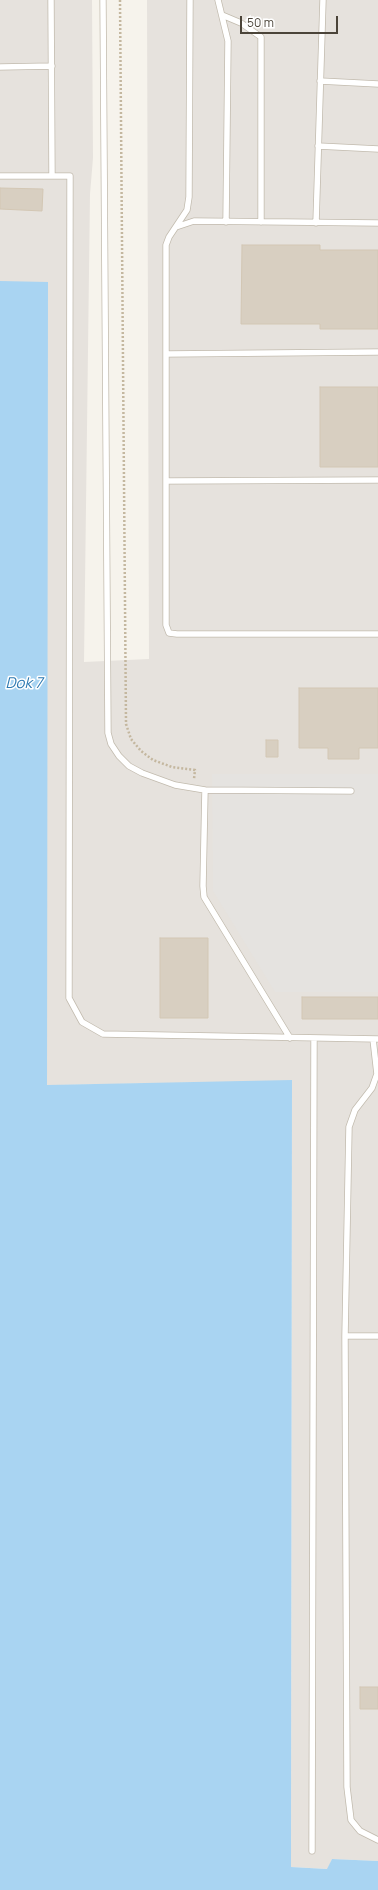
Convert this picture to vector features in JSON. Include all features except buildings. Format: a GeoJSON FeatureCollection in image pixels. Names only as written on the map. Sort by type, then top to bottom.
{"type":"FeatureCollection","features":[{"type":"Feature","properties":{"kind":"lane"},"geometry":{"type":"LineString","coordinates":[[51,0],[52,176]]}},
{"type":"Feature","properties":{"kind":"lane"},"geometry":{"type":"LineString","coordinates":[[190,0],[189,197],[187,210],[174,228],[166,245],[166,625],[169,633],[378,634]]}},
{"type":"Feature","properties":{"kind":"lane"},"geometry":{"type":"LineString","coordinates":[[218,0],[228,41],[226,222]]}},
{"type":"Feature","properties":{"kind":"lane"},"geometry":{"type":"LineString","coordinates":[[316,222],[323,0]]}},
{"type":"Feature","properties":{"kind":"lane"},"geometry":{"type":"LineString","coordinates":[[102,2],[108,733],[115,750],[129,766],[156,779],[194,789],[351,791]]}},
{"type":"Feature","properties":{"kind":"lane"},"geometry":{"type":"LineString","coordinates":[[222,15],[241,23],[261,37],[261,222]]}},
{"type":"Feature","properties":{"kind":"lane"},"geometry":{"type":"LineString","coordinates":[[0,67],[52,66]]}},
{"type":"Feature","properties":{"kind":"lane"},"geometry":{"type":"LineString","coordinates":[[320,81],[378,84]]}},
{"type":"Feature","properties":{"kind":"lane"},"geometry":{"type":"LineString","coordinates":[[318,146],[378,149]]}},
{"type":"Feature","properties":{"kind":"lane"},"geometry":{"type":"LineString","coordinates":[[0,176],[70,176],[69,998],[82,1022],[102,1034],[376,1039],[377,1074],[372,1088],[355,1110],[348,1127],[345,1336],[348,1806],[351,1820],[360,1831],[378,1840]]}},
{"type":"Feature","properties":{"kind":"lane"},"geometry":{"type":"LineString","coordinates":[[174,228],[194,221],[378,223]]}},
{"type":"Feature","properties":{"kind":"lane"},"geometry":{"type":"LineString","coordinates":[[166,354],[378,352]]}},
{"type":"Feature","properties":{"kind":"lane"},"geometry":{"type":"LineString","coordinates":[[166,481],[378,480]]}},
{"type":"Feature","properties":{"kind":"lane"},"geometry":{"type":"LineString","coordinates":[[205,790],[204,897],[290,1038]]}},
{"type":"Feature","properties":{"kind":"lane"},"geometry":{"type":"LineString","coordinates":[[312,1852],[314,1038]]}},
{"type":"Feature","properties":{"kind":"lane"},"geometry":{"type":"LineString","coordinates":[[345,1336],[378,1336]]}},
{"type":"Feature","properties":{"kind":"path"},"geometry":{"type":"LineString","coordinates":[[120,0],[126,724],[131,739],[141,751],[153,760],[172,767],[195,770],[194,789]]}},
{"type":"Feature","properties":{"kind":"shaded area"},"geometry":{"type":"Polygon","coordinates":[[[0,0],[92,0],[93,158],[90,194],[84,662],[149,659],[147,0],[378,0],[378,1861],[332,1859],[328,1869],[291,1867],[292,1081],[0,1086],[0,0]]]}},
{"type":"Feature","properties":{"kind":"shaded area"},"geometry":{"type":"Polygon","coordinates":[[[212,774],[378,774],[378,992],[275,992],[213,891],[212,774]]]}},
{"type":"Feature","properties":{"kind":"water","name":"Dok 7"},"geometry":{"type":"Polygon","coordinates":[[[0,281],[48,282],[47,1085],[292,1080],[291,1867],[327,1869],[332,1859],[378,1861],[378,1890],[0,1890],[0,281]]]}}]}
